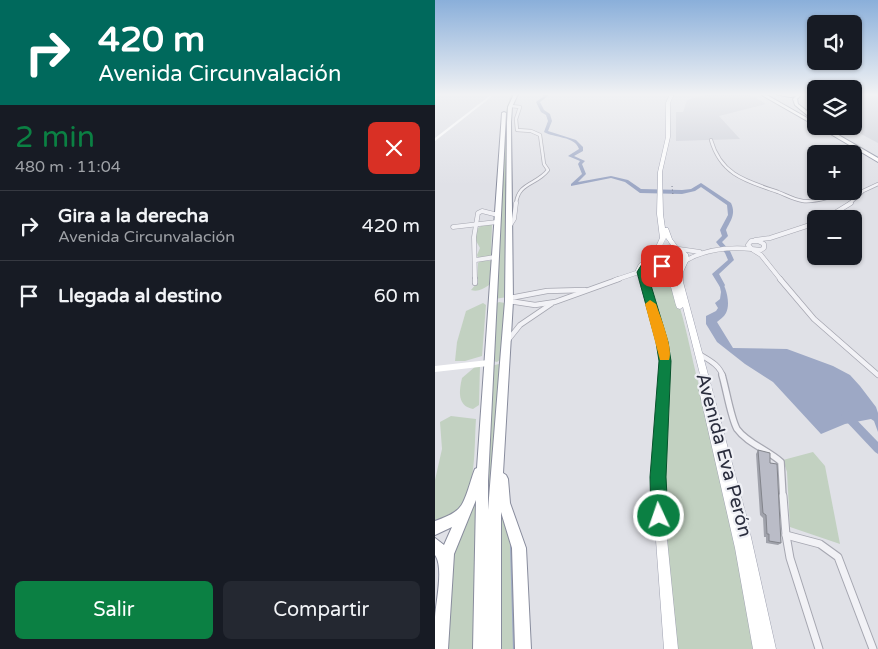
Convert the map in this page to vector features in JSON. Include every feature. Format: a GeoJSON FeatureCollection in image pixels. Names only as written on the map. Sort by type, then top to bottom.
{"type":"FeatureCollection","features":[{"type":"Feature","properties":{"kind":"highway"},"geometry":{"type":"LineString","coordinates":[[481,649],[482,481],[503,124]]}},
{"type":"Feature","properties":{"kind":"highway"},"geometry":{"type":"LineString","coordinates":[[493,649],[495,517],[508,340],[508,228],[513,126]]}},
{"type":"Feature","properties":{"kind":"highway"},"geometry":{"type":"LineString","coordinates":[[836,135],[874,153]]}},
{"type":"Feature","properties":{"kind":"highway"},"geometry":{"type":"LineString","coordinates":[[844,135],[874,153],[878,161]]}},
{"type":"Feature","properties":{"kind":"highway"},"geometry":{"type":"LineString","coordinates":[[491,309],[494,302],[500,298],[509,302]]}},
{"type":"Feature","properties":{"kind":"highway"},"geometry":{"type":"LineString","coordinates":[[488,363],[500,363],[507,354]]}},
{"type":"Feature","properties":{"kind":"highway"},"geometry":{"type":"LineString","coordinates":[[503,407],[502,490],[519,548],[523,649]]}},
{"type":"Feature","properties":{"kind":"highway"},"geometry":{"type":"LineString","coordinates":[[440,649],[447,554],[478,480],[485,426]]}},
{"type":"Feature","properties":{"kind":"highway"},"geometry":{"type":"LineString","coordinates":[[435,528],[459,516],[468,506]]}},
{"type":"Feature","properties":{"kind":"highway"},"geometry":{"type":"LineString","coordinates":[[435,545],[444,554],[445,577]]}},
{"type":"Feature","properties":{"kind":"main road"},"geometry":{"type":"LineString","coordinates":[[435,140],[455,124]]}},
{"type":"Feature","properties":{"kind":"main road"},"geometry":{"type":"LineString","coordinates":[[661,266],[654,258],[663,238],[661,165],[668,137],[668,124]]}},
{"type":"Feature","properties":{"kind":"main road"},"geometry":{"type":"LineString","coordinates":[[641,277],[645,266],[651,263],[674,268],[685,262],[685,254],[677,248],[666,233],[662,197]]}},
{"type":"Feature","properties":{"kind":"main road"},"geometry":{"type":"LineString","coordinates":[[671,649],[658,499],[665,361],[662,342],[641,277],[640,266],[664,248],[677,248]]}},
{"type":"Feature","properties":{"kind":"main road","name":"Avenida Eva Perón"},"geometry":{"type":"LineString","coordinates":[[685,262],[680,272],[680,282],[741,515],[769,649]]}},
{"type":"Feature","properties":{"kind":"main road","name":"Avenida Eva Perón"},"geometry":{"type":"LineString","coordinates":[[661,266],[675,287],[699,375],[741,548],[760,649]]}},
{"type":"Feature","properties":{"kind":"main road"},"geometry":{"type":"LineString","coordinates":[[435,369],[488,363]]}},
{"type":"Feature","properties":{"kind":"street"},"geometry":{"type":"LineString","coordinates":[[508,228],[515,218],[519,194],[547,172],[540,136],[531,131],[517,130],[513,126]]}},
{"type":"Feature","properties":{"kind":"street"},"geometry":{"type":"LineString","coordinates":[[711,140],[715,157],[731,174],[795,200],[807,200]]}},
{"type":"Feature","properties":{"kind":"street"},"geometry":{"type":"LineString","coordinates":[[862,192],[878,184]]}},
{"type":"Feature","properties":{"kind":"street"},"geometry":{"type":"LineString","coordinates":[[840,210],[853,200]]}},
{"type":"Feature","properties":{"kind":"street"},"geometry":{"type":"LineString","coordinates":[[475,283],[474,237],[478,213],[480,211],[497,218]]}},
{"type":"Feature","properties":{"kind":"street"},"geometry":{"type":"LineString","coordinates":[[453,227],[476,225],[497,218]]}},
{"type":"Feature","properties":{"kind":"street"},"geometry":{"type":"LineString","coordinates":[[739,248],[755,240],[770,238],[807,226]]}},
{"type":"Feature","properties":{"kind":"street"},"geometry":{"type":"LineString","coordinates":[[761,256],[764,244],[770,238]]}},
{"type":"Feature","properties":{"kind":"street"},"geometry":{"type":"LineString","coordinates":[[755,240],[764,244]]}},
{"type":"Feature","properties":{"kind":"street"},"geometry":{"type":"LineString","coordinates":[[748,243],[814,320],[878,375]]}},
{"type":"Feature","properties":{"kind":"street"},"geometry":{"type":"LineString","coordinates":[[677,248],[693,252],[739,248],[763,249]]}},
{"type":"Feature","properties":{"kind":"street"},"geometry":{"type":"LineString","coordinates":[[685,262],[693,256],[708,252]]}},
{"type":"Feature","properties":{"kind":"street"},"geometry":{"type":"LineString","coordinates":[[476,260],[495,257]]}},
{"type":"Feature","properties":{"kind":"street"},"geometry":{"type":"LineString","coordinates":[[509,302],[535,305],[555,302],[586,291],[641,277]]}},
{"type":"Feature","properties":{"kind":"street"},"geometry":{"type":"LineString","coordinates":[[509,302],[532,293],[576,289],[586,291]]}},
{"type":"Feature","properties":{"kind":"street"},"geometry":{"type":"LineString","coordinates":[[508,340],[520,325],[555,302]]}},
{"type":"Feature","properties":{"kind":"street"},"geometry":{"type":"LineString","coordinates":[[698,354],[716,364],[721,370],[736,427],[741,434],[766,447],[781,462],[785,535],[790,558],[819,649]]}},
{"type":"Feature","properties":{"kind":"street"},"geometry":{"type":"LineString","coordinates":[[785,535],[822,543],[830,547],[838,557],[873,649]]}},
{"type":"Feature","properties":{"kind":"shaded area"},"geometry":{"type":"Polygon","coordinates":[[[676,124],[727,124],[740,139],[676,141],[676,124]]]}},
{"type":"Feature","properties":{"kind":"shaded area"},"geometry":{"type":"Polygon","coordinates":[[[862,124],[878,124],[878,143],[862,134],[862,124]]]}},
{"type":"Feature","properties":{"kind":"green space"},"geometry":{"type":"Polygon","coordinates":[[[504,124],[510,124],[508,297],[494,299],[504,124]]]}},
{"type":"Feature","properties":{"kind":"green space"},"geometry":{"type":"Polygon","coordinates":[[[492,224],[491,256],[478,258],[477,255],[480,248],[475,239],[478,228],[483,225],[492,224]]]}},
{"type":"Feature","properties":{"kind":"green space"},"geometry":{"type":"Polygon","coordinates":[[[671,249],[680,253],[682,256],[681,261],[672,265],[663,264],[658,259],[659,254],[671,249]]]}},
{"type":"Feature","properties":{"kind":"green space"},"geometry":{"type":"Polygon","coordinates":[[[481,260],[491,261],[489,285],[480,290],[471,290],[477,283],[478,263],[481,260]]]}},
{"type":"Feature","properties":{"kind":"green space"},"geometry":{"type":"Polygon","coordinates":[[[650,264],[660,267],[668,276],[682,316],[721,477],[758,649],[677,649],[661,489],[669,355],[644,277],[645,268],[650,264]]]}},
{"type":"Feature","properties":{"kind":"green space"},"geometry":{"type":"Polygon","coordinates":[[[499,302],[505,303],[501,359],[497,362],[493,361],[496,304],[499,302]]]}},
{"type":"Feature","properties":{"kind":"green space"},"geometry":{"type":"Polygon","coordinates":[[[483,303],[486,305],[482,356],[465,361],[455,361],[457,342],[466,311],[483,303]]]}},
{"type":"Feature","properties":{"kind":"green space"},"geometry":{"type":"Polygon","coordinates":[[[504,363],[492,517],[485,505],[490,366],[504,363]]]}},
{"type":"Feature","properties":{"kind":"green space"},"geometry":{"type":"Polygon","coordinates":[[[476,366],[480,366],[479,405],[473,409],[464,405],[460,397],[460,388],[462,378],[476,366]]]}},
{"type":"Feature","properties":{"kind":"green space"},"geometry":{"type":"Polygon","coordinates":[[[451,416],[476,419],[471,482],[463,504],[456,512],[435,523],[435,480],[442,449],[440,422],[451,416]]]}},
{"type":"Feature","properties":{"kind":"green space"},"geometry":{"type":"Polygon","coordinates":[[[813,452],[825,466],[840,544],[790,527],[787,472],[783,460],[813,452]]]}},
{"type":"Feature","properties":{"kind":"green space"},"geometry":{"type":"Polygon","coordinates":[[[501,498],[514,539],[520,649],[501,649],[501,498]]]}},
{"type":"Feature","properties":{"kind":"green space"},"geometry":{"type":"Polygon","coordinates":[[[476,500],[474,649],[444,649],[450,559],[476,500]]]}},
{"type":"Feature","properties":{"kind":"water"},"geometry":{"type":"Polygon","coordinates":[[[718,278],[725,289],[728,304],[725,314],[717,322],[733,348],[787,349],[833,366],[850,375],[876,407],[878,413],[878,432],[874,421],[871,419],[845,424],[821,434],[773,382],[745,364],[717,342],[706,324],[706,316],[718,308],[715,303],[720,299],[721,292],[718,278]]]}},
{"type":"Feature","properties":{"kind":"building"},"geometry":{"type":"Polygon","coordinates":[[[758,450],[770,453],[770,463],[777,464],[781,543],[769,541],[769,534],[767,534],[766,515],[763,513],[758,450]]]}},
{"type":"Feature","properties":{"kind":"waterway"},"geometry":{"type":"LineString","coordinates":[[549,124],[546,132],[574,140],[581,147],[581,150],[570,156],[583,161],[580,164],[584,174],[573,185],[611,177],[626,181],[640,191],[682,192],[693,190],[701,185],[729,204],[731,215],[723,230],[725,236],[719,242],[728,252],[731,260],[715,274],[722,285]]}},
{"type":"Feature","properties":{"kind":"waterway"},"geometry":{"type":"LineString","coordinates":[[846,415],[878,449]]}},
{"type":"Feature","properties":{"kind":"waterway"},"geometry":{"type":"LineString","coordinates":[[511,545],[514,649]]}},
{"type":"Feature","properties":{"kind":"railway"},"geometry":{"type":"LineString","coordinates":[[672,186],[673,195]]}},
{"type":"Feature","properties":{"kind":"slow traffic"},"geometry":{"type":"LineString","coordinates":[[650,304],[665,356]]}},
{"type":"Feature","properties":{"kind":"route"},"geometry":{"type":"LineString","coordinates":[[659,516],[658,477],[665,361],[662,342],[642,272],[645,266],[649,264],[653,263],[662,266]]}}]}
